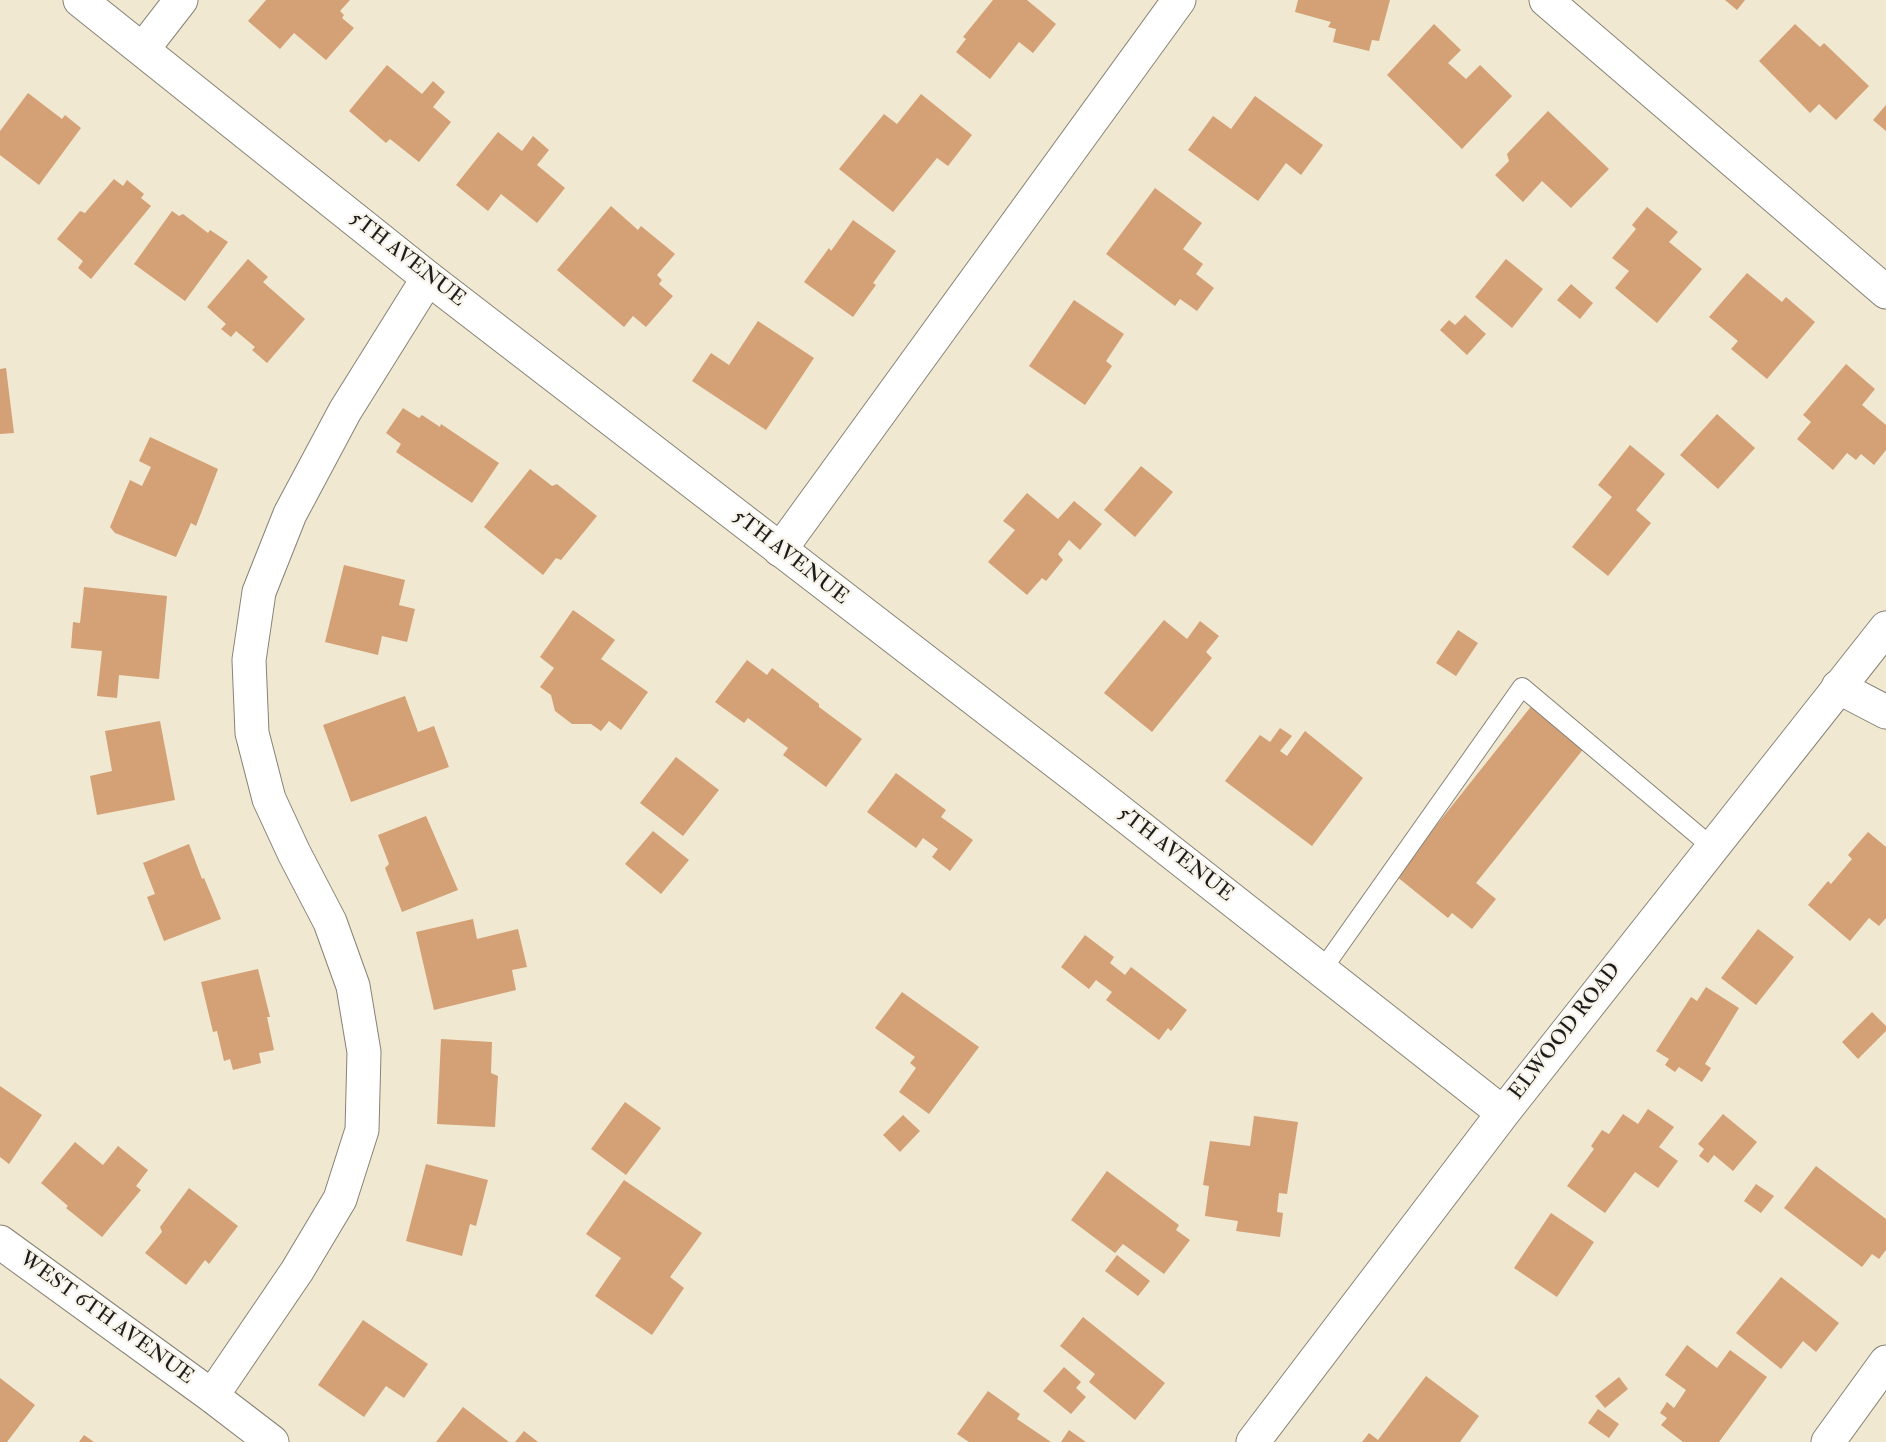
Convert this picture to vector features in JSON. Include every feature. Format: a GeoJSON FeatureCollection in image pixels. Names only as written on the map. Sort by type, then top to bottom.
{"type":"FeatureCollection","features":[{"type":"Feature","properties":{"kind":"street","name":"5TH AVENUE"},"geometry":{"type":"LineString","coordinates":[[80,0],[143,48],[428,278],[1081,781],[1503,1113]]}},
{"type":"Feature","properties":{"kind":"street"},"geometry":{"type":"LineString","coordinates":[[143,48],[181,0]]}},
{"type":"Feature","properties":{"kind":"street"},"geometry":{"type":"LineString","coordinates":[[780,550],[1179,0]]}},
{"type":"Feature","properties":{"kind":"street"},"geometry":{"type":"LineString","coordinates":[[1546,0],[1886,292]]}},
{"type":"Feature","properties":{"kind":"street"},"geometry":{"type":"LineString","coordinates":[[212,1396],[297,1271],[340,1200],[362,1130],[364,1052],[353,987],[330,922],[269,799],[252,733],[249,660],[259,592],[295,504],[345,411],[428,278]]}},
{"type":"Feature","properties":{"kind":"street","name":"ELWOOD ROAD"},"geometry":{"type":"LineString","coordinates":[[1252,1442],[1503,1113],[1886,628]]}},
{"type":"Feature","properties":{"kind":"street"},"geometry":{"type":"LineString","coordinates":[[1838,687],[1886,712]]}},
{"type":"Feature","properties":{"kind":"street","name":"WEST 6TH AVENUE"},"geometry":{"type":"LineString","coordinates":[[0,1242],[272,1442]]}},
{"type":"Feature","properties":{"kind":"street"},"geometry":{"type":"LineString","coordinates":[[1828,1442],[1886,1362]]}},
{"type":"Feature","properties":{"kind":"lane"},"geometry":{"type":"LineString","coordinates":[[1322,970],[1522,687],[1712,847]]}},
{"type":"Feature","properties":{"kind":"building"},"geometry":{"type":"Polygon","coordinates":[[[266,0],[350,0],[340,11],[344,15],[342,18],[354,28],[326,60],[294,33],[280,49],[248,21],[266,0]]]}},
{"type":"Feature","properties":{"kind":"building"},"geometry":{"type":"Polygon","coordinates":[[[993,0],[1027,0],[1056,24],[1033,53],[1019,42],[990,79],[956,52],[966,39],[963,37],[993,0]]]}},
{"type":"Feature","properties":{"kind":"building"},"geometry":{"type":"Polygon","coordinates":[[[1298,0],[1390,0],[1379,41],[1372,40],[1369,51],[1333,42],[1336,29],[1328,27],[1331,22],[1295,12],[1298,0]]]}},
{"type":"Feature","properties":{"kind":"building"},"geometry":{"type":"Polygon","coordinates":[[[1725,0],[1745,0],[1737,10],[1725,0]]]}},
{"type":"Feature","properties":{"kind":"building"},"geometry":{"type":"Polygon","coordinates":[[[1434,24],[1461,50],[1448,63],[1466,79],[1480,65],[1512,96],[1462,149],[1387,75],[1434,24]]]}},
{"type":"Feature","properties":{"kind":"building"},"geometry":{"type":"Polygon","coordinates":[[[1795,24],[1820,47],[1824,43],[1869,86],[1836,120],[1819,104],[1810,113],[1759,61],[1795,24]]]}},
{"type":"Feature","properties":{"kind":"building"},"geometry":{"type":"Polygon","coordinates":[[[387,65],[422,94],[433,81],[445,92],[433,107],[451,122],[419,162],[390,139],[386,143],[349,111],[387,65]]]}},
{"type":"Feature","properties":{"kind":"building"},"geometry":{"type":"Polygon","coordinates":[[[28,93],[62,119],[65,115],[81,128],[39,185],[0,155],[0,131],[28,93]]]}},
{"type":"Feature","properties":{"kind":"building"},"geometry":{"type":"Polygon","coordinates":[[[921,94],[972,135],[948,166],[937,158],[893,212],[839,169],[884,114],[897,124],[921,94]]]}},
{"type":"Feature","properties":{"kind":"building"},"geometry":{"type":"Polygon","coordinates":[[[1255,96],[1323,145],[1301,175],[1286,163],[1258,201],[1188,150],[1213,116],[1231,129],[1255,96]]]}},
{"type":"Feature","properties":{"kind":"building"},"geometry":{"type":"Polygon","coordinates":[[[1886,105],[1886,131],[1873,120],[1886,105]]]}},
{"type":"Feature","properties":{"kind":"building"},"geometry":{"type":"Polygon","coordinates":[[[1548,111],[1609,169],[1571,208],[1542,181],[1523,202],[1495,175],[1509,161],[1507,154],[1548,111]]]}},
{"type":"Feature","properties":{"kind":"building"},"geometry":{"type":"Polygon","coordinates":[[[498,132],[522,151],[533,136],[549,150],[537,165],[565,188],[537,223],[501,194],[488,211],[456,185],[498,132]]]}},
{"type":"Feature","properties":{"kind":"building"},"geometry":{"type":"Polygon","coordinates":[[[114,179],[123,186],[127,180],[144,194],[141,198],[151,206],[91,279],[78,268],[83,261],[57,239],[80,211],[85,213],[114,179]]]}},
{"type":"Feature","properties":{"kind":"building"},"geometry":{"type":"Polygon","coordinates":[[[1155,188],[1202,223],[1183,249],[1203,264],[1196,274],[1214,288],[1197,311],[1180,299],[1175,306],[1106,254],[1155,188]]]}},
{"type":"Feature","properties":{"kind":"building"},"geometry":{"type":"Polygon","coordinates":[[[611,206],[638,230],[641,226],[675,254],[657,275],[662,280],[659,284],[673,296],[646,327],[633,316],[624,327],[557,270],[611,206]]]}},
{"type":"Feature","properties":{"kind":"building"},"geometry":{"type":"Polygon","coordinates":[[[1647,207],[1678,232],[1669,242],[1702,269],[1657,323],[1615,288],[1629,271],[1612,258],[1636,229],[1632,225],[1647,207]]]}},
{"type":"Feature","properties":{"kind":"building"},"geometry":{"type":"Polygon","coordinates":[[[172,211],[179,216],[183,214],[208,233],[210,230],[228,242],[185,301],[134,264],[172,211]]]}},
{"type":"Feature","properties":{"kind":"building"},"geometry":{"type":"Polygon","coordinates":[[[853,220],[896,251],[873,283],[876,285],[853,317],[804,282],[829,248],[831,251],[853,220]]]}},
{"type":"Feature","properties":{"kind":"building"},"geometry":{"type":"Polygon","coordinates":[[[248,259],[268,277],[263,282],[305,319],[267,363],[252,350],[255,347],[236,331],[231,337],[221,329],[226,324],[207,307],[248,259]]]}},
{"type":"Feature","properties":{"kind":"building"},"geometry":{"type":"Polygon","coordinates":[[[1506,259],[1543,289],[1512,328],[1475,297],[1506,259]]]}},
{"type":"Feature","properties":{"kind":"building"},"geometry":{"type":"Polygon","coordinates":[[[1747,273],[1782,302],[1786,297],[1815,322],[1767,379],[1731,349],[1738,341],[1709,317],[1747,273]]]}},
{"type":"Feature","properties":{"kind":"building"},"geometry":{"type":"Polygon","coordinates":[[[1571,284],[1593,303],[1580,319],[1557,300],[1571,284]]]}},
{"type":"Feature","properties":{"kind":"building"},"geometry":{"type":"Polygon","coordinates":[[[1074,300],[1124,334],[1106,361],[1112,366],[1085,405],[1029,366],[1074,300]]]}},
{"type":"Feature","properties":{"kind":"building"},"geometry":{"type":"Polygon","coordinates":[[[1465,315],[1486,334],[1467,355],[1440,330],[1449,320],[1455,325],[1465,315]]]}},
{"type":"Feature","properties":{"kind":"building"},"geometry":{"type":"Polygon","coordinates":[[[758,321],[814,358],[766,430],[692,381],[711,353],[729,365],[758,321]]]}},
{"type":"Feature","properties":{"kind":"building"},"geometry":{"type":"Polygon","coordinates":[[[1846,364],[1875,389],[1862,405],[1886,425],[1886,450],[1874,465],[1861,454],[1856,460],[1847,453],[1833,470],[1797,439],[1811,422],[1803,415],[1846,364]]]}},
{"type":"Feature","properties":{"kind":"building"},"geometry":{"type":"Polygon","coordinates":[[[6,368],[14,433],[0,434],[0,369],[6,368]]]}},
{"type":"Feature","properties":{"kind":"building"},"geometry":{"type":"Polygon","coordinates":[[[403,408],[419,418],[422,415],[440,427],[441,424],[499,463],[472,503],[396,452],[401,444],[386,433],[403,408]]]}},
{"type":"Feature","properties":{"kind":"building"},"geometry":{"type":"Polygon","coordinates":[[[1717,414],[1755,448],[1718,489],[1680,455],[1717,414]]]}},
{"type":"Feature","properties":{"kind":"building"},"geometry":{"type":"Polygon","coordinates":[[[150,437],[218,469],[196,526],[191,523],[176,557],[115,533],[110,527],[130,480],[142,486],[151,467],[139,461],[150,437]]]}},
{"type":"Feature","properties":{"kind":"building"},"geometry":{"type":"Polygon","coordinates":[[[1630,445],[1665,474],[1636,510],[1651,523],[1608,576],[1572,547],[1612,497],[1598,485],[1630,445]]]}},
{"type":"Feature","properties":{"kind":"building"},"geometry":{"type":"Polygon","coordinates":[[[1141,466],[1173,492],[1135,537],[1104,510],[1141,466]]]}},
{"type":"Feature","properties":{"kind":"building"},"geometry":{"type":"Polygon","coordinates":[[[530,469],[552,486],[557,484],[597,516],[561,560],[556,558],[543,575],[484,527],[530,469]]]}},
{"type":"Feature","properties":{"kind":"building"},"geometry":{"type":"Polygon","coordinates":[[[1027,493],[1058,519],[1074,501],[1102,524],[1080,550],[1069,540],[1058,554],[1063,560],[1046,581],[1042,578],[1027,595],[988,562],[1015,530],[1003,521],[1027,493]]]}},
{"type":"Feature","properties":{"kind":"building"},"geometry":{"type":"Polygon","coordinates":[[[344,565],[405,580],[399,605],[415,609],[407,642],[382,636],[378,655],[325,642],[344,565]]]}},
{"type":"Feature","properties":{"kind":"building"},"geometry":{"type":"Polygon","coordinates":[[[84,587],[167,596],[159,679],[119,675],[117,698],[97,696],[102,651],[71,648],[73,622],[80,623],[84,587]]]}},
{"type":"Feature","properties":{"kind":"building"},"geometry":{"type":"Polygon","coordinates":[[[573,610],[615,640],[601,659],[648,692],[621,730],[609,721],[601,731],[591,724],[572,724],[555,711],[551,695],[540,687],[554,668],[540,657],[573,610]]]}},
{"type":"Feature","properties":{"kind":"building"},"geometry":{"type":"Polygon","coordinates":[[[1164,620],[1187,639],[1200,621],[1219,636],[1206,652],[1212,658],[1152,732],[1104,693],[1164,620]]]}},
{"type":"Feature","properties":{"kind":"building"},"geometry":{"type":"Polygon","coordinates":[[[1458,630],[1478,643],[1456,676],[1436,663],[1458,630]]]}},
{"type":"Feature","properties":{"kind":"building"},"geometry":{"type":"Polygon","coordinates":[[[747,660],[767,675],[772,668],[862,739],[826,787],[783,755],[788,748],[748,718],[744,723],[715,702],[747,660]]]}},
{"type":"Feature","properties":{"kind":"building"},"geometry":{"type":"Polygon","coordinates":[[[405,696],[418,732],[434,726],[449,767],[351,802],[323,725],[405,696]]]}},
{"type":"Feature","properties":{"kind":"building"},"geometry":{"type":"Polygon","coordinates":[[[1533,704],[1585,747],[1476,883],[1496,899],[1472,929],[1452,913],[1448,918],[1396,876],[1533,704]]]}},
{"type":"Feature","properties":{"kind":"building"},"geometry":{"type":"Polygon","coordinates":[[[160,721],[175,800],[97,815],[90,776],[112,771],[105,731],[160,721]]]}},
{"type":"Feature","properties":{"kind":"building"},"geometry":{"type":"Polygon","coordinates":[[[1280,728],[1292,736],[1280,751],[1287,756],[1305,731],[1363,778],[1312,846],[1225,781],[1260,735],[1270,742],[1280,728]]]}},
{"type":"Feature","properties":{"kind":"building"},"geometry":{"type":"Polygon","coordinates":[[[676,757],[719,790],[683,836],[640,803],[676,757]]]}},
{"type":"Feature","properties":{"kind":"building"},"geometry":{"type":"Polygon","coordinates":[[[896,773],[946,810],[941,817],[973,840],[950,871],[932,857],[938,849],[923,838],[916,848],[867,812],[896,773]]]}},
{"type":"Feature","properties":{"kind":"building"},"geometry":{"type":"Polygon","coordinates":[[[426,816],[458,890],[402,912],[385,868],[389,864],[378,835],[426,816]]]}},
{"type":"Feature","properties":{"kind":"building"},"geometry":{"type":"Polygon","coordinates":[[[653,831],[689,860],[661,894],[625,864],[653,831]]]}},
{"type":"Feature","properties":{"kind":"building"},"geometry":{"type":"Polygon","coordinates":[[[1868,832],[1886,847],[1886,918],[1879,926],[1869,918],[1850,941],[1808,905],[1828,881],[1831,884],[1852,859],[1848,855],[1868,832]]]}},
{"type":"Feature","properties":{"kind":"building"},"geometry":{"type":"Polygon","coordinates":[[[189,844],[221,919],[164,941],[147,897],[155,894],[143,863],[189,844]]]}},
{"type":"Feature","properties":{"kind":"building"},"geometry":{"type":"Polygon","coordinates":[[[473,919],[477,939],[518,929],[527,967],[512,970],[516,990],[434,1010],[416,932],[473,919]]]}},
{"type":"Feature","properties":{"kind":"building"},"geometry":{"type":"Polygon","coordinates":[[[1758,929],[1794,957],[1756,1005],[1721,978],[1758,929]]]}},
{"type":"Feature","properties":{"kind":"building"},"geometry":{"type":"Polygon","coordinates":[[[1085,935],[1114,957],[1110,963],[1125,975],[1131,967],[1187,1010],[1171,1031],[1168,1028],[1159,1040],[1106,1000],[1112,992],[1096,980],[1089,989],[1061,967],[1085,935]]]}},
{"type":"Feature","properties":{"kind":"building"},"geometry":{"type":"Polygon","coordinates":[[[258,969],[270,1017],[267,1017],[274,1050],[259,1053],[261,1063],[233,1070],[230,1059],[224,1061],[217,1031],[213,1032],[201,982],[258,969]]]}},
{"type":"Feature","properties":{"kind":"building"},"geometry":{"type":"Polygon","coordinates":[[[1706,987],[1739,1008],[1705,1064],[1711,1068],[1702,1082],[1679,1067],[1675,1072],[1665,1065],[1669,1059],[1656,1051],[1691,997],[1697,1001],[1706,987]]]}},
{"type":"Feature","properties":{"kind":"building"},"geometry":{"type":"Polygon","coordinates":[[[902,992],[979,1047],[929,1114],[899,1092],[916,1068],[910,1063],[915,1057],[875,1028],[902,992]]]}},
{"type":"Feature","properties":{"kind":"building"},"geometry":{"type":"Polygon","coordinates":[[[1872,1012],[1886,1026],[1886,1031],[1858,1059],[1842,1042],[1872,1012]]]}},
{"type":"Feature","properties":{"kind":"building"},"geometry":{"type":"Polygon","coordinates":[[[441,1039],[492,1042],[491,1073],[498,1076],[495,1127],[437,1124],[441,1039]]]}},
{"type":"Feature","properties":{"kind":"building"},"geometry":{"type":"Polygon","coordinates":[[[0,1086],[42,1115],[9,1164],[0,1157],[0,1086]]]}},
{"type":"Feature","properties":{"kind":"building"},"geometry":{"type":"Polygon","coordinates":[[[625,1102],[661,1128],[626,1175],[591,1149],[625,1102]]]}},
{"type":"Feature","properties":{"kind":"building"},"geometry":{"type":"Polygon","coordinates":[[[1648,1109],[1674,1127],[1659,1147],[1678,1161],[1658,1188],[1635,1172],[1605,1213],[1567,1186],[1594,1149],[1591,1146],[1602,1130],[1609,1134],[1623,1114],[1638,1124],[1648,1109]]]}},
{"type":"Feature","properties":{"kind":"building"},"geometry":{"type":"Polygon","coordinates":[[[1723,1114],[1757,1142],[1733,1171],[1714,1155],[1708,1163],[1699,1156],[1704,1149],[1698,1144],[1723,1114]]]}},
{"type":"Feature","properties":{"kind":"building"},"geometry":{"type":"Polygon","coordinates":[[[903,1115],[920,1131],[900,1152],[883,1135],[903,1115]]]}},
{"type":"Feature","properties":{"kind":"building"},"geometry":{"type":"Polygon","coordinates":[[[1254,1116],[1298,1122],[1287,1194],[1279,1193],[1277,1212],[1283,1213],[1280,1237],[1236,1231],[1238,1221],[1205,1216],[1209,1186],[1203,1185],[1210,1141],[1250,1146],[1254,1116]]]}},
{"type":"Feature","properties":{"kind":"building"},"geometry":{"type":"Polygon","coordinates":[[[75,1142],[103,1165],[118,1146],[148,1170],[136,1186],[141,1190],[102,1237],[66,1208],[68,1206],[41,1183],[75,1142]]]}},
{"type":"Feature","properties":{"kind":"building"},"geometry":{"type":"Polygon","coordinates":[[[426,1164],[488,1180],[476,1226],[470,1224],[462,1256],[406,1241],[426,1164]]]}},
{"type":"Feature","properties":{"kind":"building"},"geometry":{"type":"Polygon","coordinates":[[[1816,1166],[1886,1219],[1886,1250],[1879,1259],[1872,1254],[1862,1267],[1784,1208],[1816,1166]]]}},
{"type":"Feature","properties":{"kind":"building"},"geometry":{"type":"Polygon","coordinates":[[[1107,1171],[1179,1225],[1176,1230],[1190,1240],[1164,1274],[1123,1244],[1115,1253],[1071,1220],[1107,1171]]]}},
{"type":"Feature","properties":{"kind":"building"},"geometry":{"type":"Polygon","coordinates":[[[624,1180],[702,1233],[670,1277],[684,1288],[652,1335],[595,1296],[621,1258],[586,1234],[624,1180]]]}},
{"type":"Feature","properties":{"kind":"building"},"geometry":{"type":"Polygon","coordinates":[[[1756,1184],[1774,1196],[1761,1213],[1744,1201],[1756,1184]]]}},
{"type":"Feature","properties":{"kind":"building"},"geometry":{"type":"Polygon","coordinates":[[[189,1188],[238,1226],[209,1264],[205,1260],[186,1285],[145,1253],[162,1232],[160,1227],[189,1188]]]}},
{"type":"Feature","properties":{"kind":"building"},"geometry":{"type":"Polygon","coordinates":[[[1551,1213],[1594,1242],[1557,1297],[1514,1268],[1551,1213]]]}},
{"type":"Feature","properties":{"kind":"building"},"geometry":{"type":"Polygon","coordinates":[[[1117,1255],[1150,1281],[1138,1296],[1105,1271],[1117,1255]]]}},
{"type":"Feature","properties":{"kind":"building"},"geometry":{"type":"Polygon","coordinates":[[[1781,1277],[1839,1323],[1816,1352],[1803,1341],[1781,1369],[1736,1333],[1781,1277]]]}},
{"type":"Feature","properties":{"kind":"building"},"geometry":{"type":"Polygon","coordinates":[[[1083,1317],[1165,1383],[1135,1420],[1089,1382],[1095,1374],[1060,1346],[1083,1317]]]}},
{"type":"Feature","properties":{"kind":"building"},"geometry":{"type":"Polygon","coordinates":[[[363,1320],[428,1364],[404,1398],[386,1386],[364,1417],[318,1385],[363,1320]]]}},
{"type":"Feature","properties":{"kind":"building"},"geometry":{"type":"Polygon","coordinates":[[[1687,1345],[1717,1368],[1730,1350],[1767,1377],[1719,1442],[1683,1442],[1661,1425],[1667,1418],[1660,1413],[1667,1402],[1674,1408],[1686,1390],[1665,1375],[1687,1345]]]}},
{"type":"Feature","properties":{"kind":"building"},"geometry":{"type":"Polygon","coordinates":[[[1064,1367],[1081,1382],[1076,1388],[1086,1397],[1071,1414],[1043,1391],[1064,1367]]]}},
{"type":"Feature","properties":{"kind":"building"},"geometry":{"type":"Polygon","coordinates":[[[1426,1376],[1479,1416],[1460,1442],[1362,1442],[1369,1433],[1378,1440],[1426,1376]]]}},
{"type":"Feature","properties":{"kind":"building"},"geometry":{"type":"Polygon","coordinates":[[[1619,1377],[1628,1389],[1605,1408],[1595,1396],[1619,1377]]]}},
{"type":"Feature","properties":{"kind":"building"},"geometry":{"type":"Polygon","coordinates":[[[0,1378],[35,1405],[7,1442],[0,1442],[0,1378]]]}},
{"type":"Feature","properties":{"kind":"building"},"geometry":{"type":"Polygon","coordinates":[[[988,1391],[1020,1414],[1017,1419],[1051,1442],[969,1442],[957,1434],[988,1391]]]}},
{"type":"Feature","properties":{"kind":"building"},"geometry":{"type":"Polygon","coordinates":[[[463,1407],[509,1442],[436,1442],[463,1407]]]}},
{"type":"Feature","properties":{"kind":"building"},"geometry":{"type":"Polygon","coordinates":[[[1598,1409],[1619,1424],[1609,1438],[1588,1423],[1598,1409]]]}},
{"type":"Feature","properties":{"kind":"building"},"geometry":{"type":"Polygon","coordinates":[[[1069,1430],[1086,1442],[1061,1442],[1069,1430]]]}},
{"type":"Feature","properties":{"kind":"building"},"geometry":{"type":"Polygon","coordinates":[[[524,1431],[538,1442],[515,1442],[524,1431]]]}},
{"type":"Feature","properties":{"kind":"building"},"geometry":{"type":"Polygon","coordinates":[[[84,1435],[94,1442],[79,1442],[84,1435]]]}}]}
